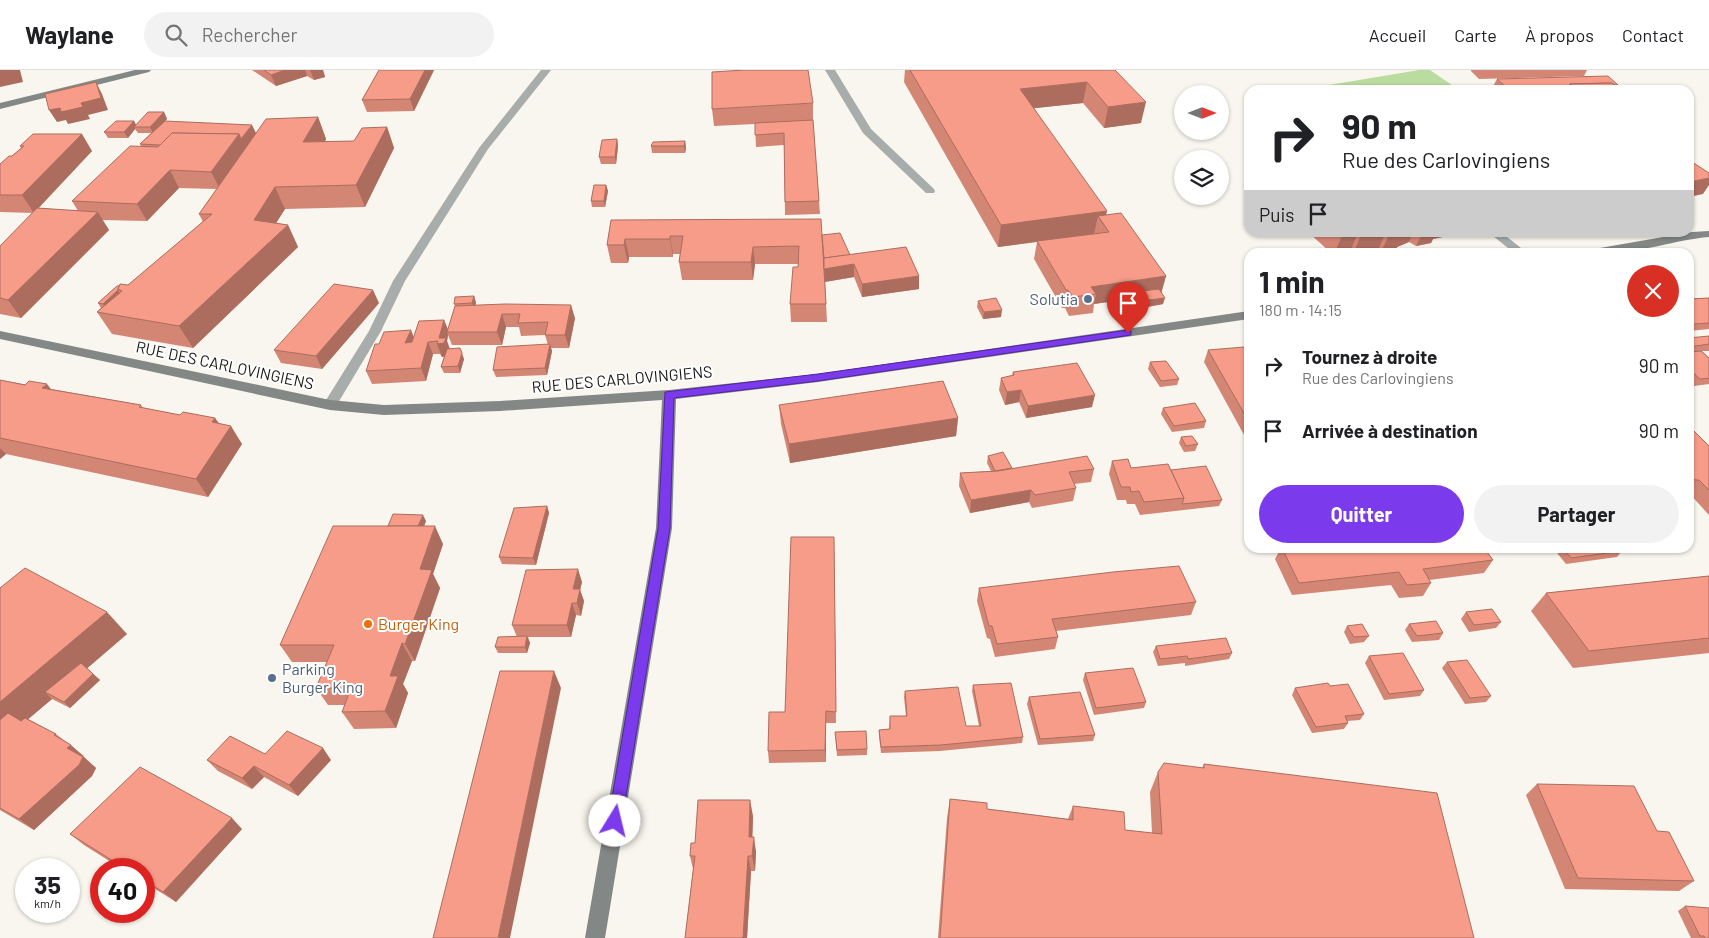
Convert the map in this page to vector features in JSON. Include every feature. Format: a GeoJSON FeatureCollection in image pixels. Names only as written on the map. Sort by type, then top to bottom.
{"type":"FeatureCollection","features":[{"type":"Feature","properties":{"kind":"street"},"geometry":{"type":"LineString","coordinates":[[0,106],[146,70]]}},
{"type":"Feature","properties":{"kind":"street"},"geometry":{"type":"LineString","coordinates":[[330,405],[375,331],[398,281],[484,148],[546,70]]}},
{"type":"Feature","properties":{"kind":"street"},"geometry":{"type":"LineString","coordinates":[[830,70],[867,131],[930,191]]}},
{"type":"Feature","properties":{"kind":"street"},"geometry":{"type":"LineString","coordinates":[[1694,235],[1709,234]]}},
{"type":"Feature","properties":{"kind":"street"},"geometry":{"type":"LineString","coordinates":[[1499,237],[1514,248]]}},
{"type":"Feature","properties":{"kind":"street"},"geometry":{"type":"LineString","coordinates":[[1622,248],[1681,237]]}},
{"type":"Feature","properties":{"kind":"street","name":"RUE DES CARLOVINGIENS"},"geometry":{"type":"LineString","coordinates":[[0,336],[330,405],[394,410],[500,406],[669,395],[818,378],[1244,317]]}},
{"type":"Feature","properties":{"kind":"street"},"geometry":{"type":"LineString","coordinates":[[595,938],[664,528],[669,395]]}},
{"type":"Feature","properties":{"kind":"green space"},"geometry":{"type":"Polygon","coordinates":[[[1419,70],[1430,70],[1452,85],[1329,85],[1419,70]]]}},
{"type":"Feature","properties":{"kind":"building"},"geometry":{"type":"Polygon","coordinates":[[[264,70],[285,70],[271,75],[264,70]]]}},
{"type":"Feature","properties":{"kind":"building"},"geometry":{"type":"Polygon","coordinates":[[[379,70],[425,70],[410,99],[362,100],[379,70]]]}},
{"type":"Feature","properties":{"kind":"building"},"geometry":{"type":"Polygon","coordinates":[[[808,70],[813,103],[712,109],[712,72],[808,70]]]}},
{"type":"Feature","properties":{"kind":"building"},"geometry":{"type":"Polygon","coordinates":[[[910,70],[1115,70],[1146,102],[1108,107],[1087,82],[1020,89],[1107,211],[1001,225],[910,70]]]}},
{"type":"Feature","properties":{"kind":"building"},"geometry":{"type":"Polygon","coordinates":[[[1608,76],[1618,85],[1612,83],[1504,85],[1497,79],[1608,76]]]}},
{"type":"Feature","properties":{"kind":"building"},"geometry":{"type":"Polygon","coordinates":[[[96,82],[101,98],[81,103],[83,107],[61,112],[60,108],[49,110],[45,94],[96,82]]]}},
{"type":"Feature","properties":{"kind":"building"},"geometry":{"type":"Polygon","coordinates":[[[1612,83],[1614,85],[1571,85],[1612,83]]]}},
{"type":"Feature","properties":{"kind":"building"},"geometry":{"type":"Polygon","coordinates":[[[148,112],[164,112],[150,127],[134,127],[148,112]]]}},
{"type":"Feature","properties":{"kind":"building"},"geometry":{"type":"Polygon","coordinates":[[[318,117],[303,142],[354,141],[362,128],[387,127],[356,185],[275,187],[254,220],[288,225],[179,326],[97,312],[122,291],[118,289],[120,284],[128,285],[212,214],[199,214],[266,119],[318,117]]]}},
{"type":"Feature","properties":{"kind":"building"},"geometry":{"type":"Polygon","coordinates":[[[813,120],[819,201],[785,202],[784,133],[755,135],[755,123],[813,120]]]}},
{"type":"Feature","properties":{"kind":"building"},"geometry":{"type":"Polygon","coordinates":[[[116,121],[134,121],[124,132],[104,132],[116,121]]]}},
{"type":"Feature","properties":{"kind":"building"},"geometry":{"type":"Polygon","coordinates":[[[165,121],[252,125],[241,139],[239,134],[172,133],[160,145],[140,144],[165,121]]]}},
{"type":"Feature","properties":{"kind":"building"},"geometry":{"type":"Polygon","coordinates":[[[172,133],[239,134],[211,172],[170,170],[137,204],[72,201],[130,146],[158,147],[172,133]]]}},
{"type":"Feature","properties":{"kind":"building"},"geometry":{"type":"Polygon","coordinates":[[[33,134],[82,134],[22,195],[0,195],[0,164],[24,146],[20,146],[33,134]]]}},
{"type":"Feature","properties":{"kind":"building"},"geometry":{"type":"Polygon","coordinates":[[[617,139],[615,157],[599,157],[602,140],[617,139]]]}},
{"type":"Feature","properties":{"kind":"building"},"geometry":{"type":"Polygon","coordinates":[[[685,141],[684,146],[651,146],[653,142],[685,141]]]}},
{"type":"Feature","properties":{"kind":"building"},"geometry":{"type":"Polygon","coordinates":[[[1694,163],[1709,173],[1709,178],[1694,181],[1694,163]]]}},
{"type":"Feature","properties":{"kind":"building"},"geometry":{"type":"Polygon","coordinates":[[[594,185],[606,185],[604,201],[591,201],[594,185]]]}},
{"type":"Feature","properties":{"kind":"building"},"geometry":{"type":"Polygon","coordinates":[[[37,208],[98,212],[8,300],[0,298],[0,246],[37,208]]]}},
{"type":"Feature","properties":{"kind":"building"},"geometry":{"type":"Polygon","coordinates":[[[1121,213],[1166,276],[1091,287],[1096,294],[1073,297],[1066,290],[1037,241],[1109,232],[1098,216],[1121,213]]]}},
{"type":"Feature","properties":{"kind":"building"},"geometry":{"type":"Polygon","coordinates":[[[821,219],[826,304],[790,304],[793,267],[798,267],[799,246],[753,247],[751,262],[679,262],[683,236],[670,236],[670,239],[625,239],[624,245],[607,245],[611,220],[821,219]]]}},
{"type":"Feature","properties":{"kind":"building"},"geometry":{"type":"Polygon","coordinates":[[[840,233],[850,255],[824,258],[822,235],[840,233]]]}},
{"type":"Feature","properties":{"kind":"building"},"geometry":{"type":"Polygon","coordinates":[[[906,247],[919,276],[862,284],[854,264],[824,269],[824,258],[906,247]]]}},
{"type":"Feature","properties":{"kind":"building"},"geometry":{"type":"Polygon","coordinates":[[[334,284],[373,290],[316,356],[274,350],[334,284]]]}},
{"type":"Feature","properties":{"kind":"building"},"geometry":{"type":"Polygon","coordinates":[[[119,286],[118,290],[103,304],[98,303],[119,286]]]}},
{"type":"Feature","properties":{"kind":"building"},"geometry":{"type":"Polygon","coordinates":[[[1159,289],[1165,298],[1149,300],[1143,291],[1159,289]]]}},
{"type":"Feature","properties":{"kind":"building"},"geometry":{"type":"Polygon","coordinates":[[[474,296],[472,303],[454,304],[455,297],[474,296]]]}},
{"type":"Feature","properties":{"kind":"building"},"geometry":{"type":"Polygon","coordinates":[[[996,298],[1002,310],[984,312],[978,301],[996,298]]]}},
{"type":"Feature","properties":{"kind":"building"},"geometry":{"type":"Polygon","coordinates":[[[1709,298],[1709,323],[1694,324],[1694,299],[1709,298]]]}},
{"type":"Feature","properties":{"kind":"building"},"geometry":{"type":"Polygon","coordinates":[[[505,304],[571,305],[565,335],[545,335],[548,322],[518,323],[520,314],[502,314],[497,332],[447,332],[455,306],[505,304]]]}},
{"type":"Feature","properties":{"kind":"building"},"geometry":{"type":"Polygon","coordinates":[[[444,320],[439,338],[446,338],[444,343],[437,344],[438,341],[428,342],[421,368],[366,371],[375,344],[379,344],[384,332],[411,330],[405,343],[412,342],[419,321],[444,320]]]}},
{"type":"Feature","properties":{"kind":"building"},"geometry":{"type":"Polygon","coordinates":[[[1709,336],[1709,344],[1694,346],[1694,338],[1709,336]]]}},
{"type":"Feature","properties":{"kind":"building"},"geometry":{"type":"Polygon","coordinates":[[[550,344],[545,368],[493,370],[497,347],[550,344]]]}},
{"type":"Feature","properties":{"kind":"building"},"geometry":{"type":"Polygon","coordinates":[[[1244,347],[1244,413],[1208,350],[1244,347]]]}},
{"type":"Feature","properties":{"kind":"building"},"geometry":{"type":"Polygon","coordinates":[[[460,348],[462,353],[458,366],[441,367],[447,349],[460,348]]]}},
{"type":"Feature","properties":{"kind":"building"},"geometry":{"type":"Polygon","coordinates":[[[1701,351],[1709,358],[1709,378],[1700,379],[1694,374],[1694,352],[1701,351]]]}},
{"type":"Feature","properties":{"kind":"building"},"geometry":{"type":"Polygon","coordinates":[[[1166,361],[1179,379],[1161,381],[1150,362],[1166,361]]]}},
{"type":"Feature","properties":{"kind":"building"},"geometry":{"type":"Polygon","coordinates":[[[1077,363],[1095,395],[1028,406],[1021,390],[1007,392],[1001,378],[1014,375],[1013,372],[1077,363]]]}},
{"type":"Feature","properties":{"kind":"building"},"geometry":{"type":"Polygon","coordinates":[[[0,380],[25,385],[29,381],[47,384],[42,388],[141,405],[139,407],[180,415],[183,412],[215,418],[212,422],[231,426],[196,479],[0,438],[0,380]]]}},
{"type":"Feature","properties":{"kind":"building"},"geometry":{"type":"Polygon","coordinates":[[[943,381],[958,418],[789,444],[779,405],[943,381]]]}},
{"type":"Feature","properties":{"kind":"building"},"geometry":{"type":"Polygon","coordinates":[[[1195,403],[1206,421],[1174,426],[1163,408],[1195,403]]]}},
{"type":"Feature","properties":{"kind":"building"},"geometry":{"type":"Polygon","coordinates":[[[1694,431],[1709,446],[1709,490],[1699,480],[1695,480],[1694,431]]]}},
{"type":"Feature","properties":{"kind":"building"},"geometry":{"type":"Polygon","coordinates":[[[1192,436],[1198,444],[1186,446],[1181,437],[1192,436]]]}},
{"type":"Feature","properties":{"kind":"building"},"geometry":{"type":"Polygon","coordinates":[[[1003,452],[1012,468],[995,471],[988,456],[1003,452]]]}},
{"type":"Feature","properties":{"kind":"building"},"geometry":{"type":"Polygon","coordinates":[[[1087,456],[1094,469],[1069,472],[1076,488],[1035,495],[1031,490],[971,500],[960,473],[998,471],[1087,456]]]}},
{"type":"Feature","properties":{"kind":"building"},"geometry":{"type":"Polygon","coordinates":[[[1128,459],[1131,468],[1168,464],[1184,498],[1144,502],[1139,491],[1131,492],[1130,487],[1121,487],[1112,461],[1128,459]]]}},
{"type":"Feature","properties":{"kind":"building"},"geometry":{"type":"Polygon","coordinates":[[[1206,466],[1222,500],[1182,504],[1184,498],[1171,470],[1206,466]]]}},
{"type":"Feature","properties":{"kind":"building"},"geometry":{"type":"Polygon","coordinates":[[[547,506],[533,558],[499,557],[514,508],[547,506]]]}},
{"type":"Feature","properties":{"kind":"building"},"geometry":{"type":"Polygon","coordinates":[[[393,514],[423,515],[418,526],[388,526],[393,514]]]}},
{"type":"Feature","properties":{"kind":"building","name":"Burger King"},"geometry":{"type":"Polygon","coordinates":[[[333,526],[435,526],[420,569],[432,570],[405,644],[402,643],[390,676],[398,676],[385,711],[342,712],[351,688],[316,688],[334,645],[280,645],[333,526]]]}},
{"type":"Feature","properties":{"kind":"building"},"geometry":{"type":"Polygon","coordinates":[[[791,537],[834,537],[836,712],[826,711],[825,750],[768,751],[769,712],[785,712],[791,537]]]}},
{"type":"Feature","properties":{"kind":"building"},"geometry":{"type":"Polygon","coordinates":[[[1284,553],[1488,553],[1493,560],[1423,569],[1431,583],[1407,585],[1399,572],[1299,583],[1284,553]]]}},
{"type":"Feature","properties":{"kind":"building"},"geometry":{"type":"Polygon","coordinates":[[[1567,553],[1607,553],[1571,558],[1567,553]]]}},
{"type":"Feature","properties":{"kind":"building"},"geometry":{"type":"Polygon","coordinates":[[[1179,566],[1196,602],[1052,619],[1058,637],[997,644],[992,626],[989,626],[979,588],[1113,572],[1179,566]]]}},
{"type":"Feature","properties":{"kind":"building"},"geometry":{"type":"Polygon","coordinates":[[[25,568],[107,612],[0,702],[0,588],[25,568]]]}},
{"type":"Feature","properties":{"kind":"building"},"geometry":{"type":"Polygon","coordinates":[[[578,569],[573,589],[580,589],[577,603],[572,603],[567,625],[512,625],[526,570],[578,569]]]}},
{"type":"Feature","properties":{"kind":"building"},"geometry":{"type":"Polygon","coordinates":[[[1709,576],[1709,638],[1589,651],[1546,593],[1709,576]]]}},
{"type":"Feature","properties":{"kind":"building"},"geometry":{"type":"Polygon","coordinates":[[[1492,609],[1501,622],[1474,625],[1466,612],[1492,609]]]}},
{"type":"Feature","properties":{"kind":"building"},"geometry":{"type":"Polygon","coordinates":[[[1436,621],[1443,633],[1417,636],[1409,624],[1436,621]]]}},
{"type":"Feature","properties":{"kind":"building"},"geometry":{"type":"Polygon","coordinates":[[[1362,624],[1369,636],[1354,637],[1347,626],[1362,624]]]}},
{"type":"Feature","properties":{"kind":"building"},"geometry":{"type":"Polygon","coordinates":[[[527,636],[525,647],[495,647],[498,637],[527,636]]]}},
{"type":"Feature","properties":{"kind":"building"},"geometry":{"type":"Polygon","coordinates":[[[1226,638],[1232,653],[1188,659],[1187,656],[1160,659],[1156,646],[1226,638]]]}},
{"type":"Feature","properties":{"kind":"building"},"geometry":{"type":"Polygon","coordinates":[[[1403,653],[1424,690],[1389,694],[1369,656],[1403,653]]]}},
{"type":"Feature","properties":{"kind":"building"},"geometry":{"type":"Polygon","coordinates":[[[1467,660],[1491,696],[1470,698],[1447,662],[1467,660]]]}},
{"type":"Feature","properties":{"kind":"building"},"geometry":{"type":"Polygon","coordinates":[[[81,663],[93,674],[64,702],[45,692],[81,663]]]}},
{"type":"Feature","properties":{"kind":"building"},"geometry":{"type":"Polygon","coordinates":[[[1133,668],[1146,702],[1096,708],[1085,673],[1133,668]]]}},
{"type":"Feature","properties":{"kind":"building"},"geometry":{"type":"Polygon","coordinates":[[[500,671],[554,671],[498,938],[433,938],[500,671]]]}},
{"type":"Feature","properties":{"kind":"building"},"geometry":{"type":"Polygon","coordinates":[[[1011,683],[1023,737],[941,745],[881,747],[879,730],[890,729],[890,716],[907,716],[905,691],[958,687],[966,726],[981,726],[973,685],[1011,683]]]}},
{"type":"Feature","properties":{"kind":"building"},"geometry":{"type":"Polygon","coordinates":[[[1328,683],[1330,686],[1348,684],[1364,714],[1345,716],[1348,723],[1316,727],[1295,688],[1328,683]]]}},
{"type":"Feature","properties":{"kind":"building"},"geometry":{"type":"Polygon","coordinates":[[[1080,692],[1095,735],[1040,739],[1029,697],[1080,692]]]}},
{"type":"Feature","properties":{"kind":"building"},"geometry":{"type":"Polygon","coordinates":[[[8,713],[21,721],[25,718],[56,734],[54,735],[71,745],[67,748],[83,757],[79,765],[19,819],[0,808],[0,720],[8,713]]]}},
{"type":"Feature","properties":{"kind":"building"},"geometry":{"type":"Polygon","coordinates":[[[287,731],[323,748],[289,785],[254,766],[242,778],[207,760],[230,736],[265,754],[287,731]]]}},
{"type":"Feature","properties":{"kind":"building"},"geometry":{"type":"Polygon","coordinates":[[[866,731],[867,749],[837,750],[835,732],[866,731]]]}},
{"type":"Feature","properties":{"kind":"building"},"geometry":{"type":"Polygon","coordinates":[[[1164,763],[1204,768],[1204,764],[1437,793],[1474,938],[940,938],[950,799],[987,803],[987,809],[1073,820],[1073,806],[1124,812],[1125,830],[1162,834],[1158,772],[1164,763]]]}},
{"type":"Feature","properties":{"kind":"building"},"geometry":{"type":"Polygon","coordinates":[[[140,767],[232,818],[163,892],[155,887],[155,858],[108,858],[70,834],[140,767]]]}},
{"type":"Feature","properties":{"kind":"building"},"geometry":{"type":"Polygon","coordinates":[[[1537,784],[1634,786],[1657,831],[1669,832],[1694,881],[1578,878],[1537,784]]]}},
{"type":"Feature","properties":{"kind":"building"},"geometry":{"type":"Polygon","coordinates":[[[698,800],[750,800],[749,837],[754,837],[752,856],[748,856],[743,938],[685,938],[695,856],[690,856],[691,843],[695,843],[698,800]]]}},
{"type":"Feature","properties":{"kind":"building"},"geometry":{"type":"Polygon","coordinates":[[[1685,906],[1709,908],[1709,938],[1700,936],[1685,906]]]}},
{"type":"Feature","properties":{"kind":"place","name":"Solutia"},"geometry":{"type":"Point","coordinates":[1088,299]}},
{"type":"Feature","properties":{"kind":"place","name":"Burger King"},"geometry":{"type":"Point","coordinates":[368,624]}},
{"type":"Feature","properties":{"kind":"place","name":"Parking Burger King"},"geometry":{"type":"Point","coordinates":[272,678]}},
{"type":"Feature","properties":{"kind":"route"},"geometry":{"type":"LineString","coordinates":[[615,821],[664,528],[669,395],[818,378],[1128,333]]}}]}
